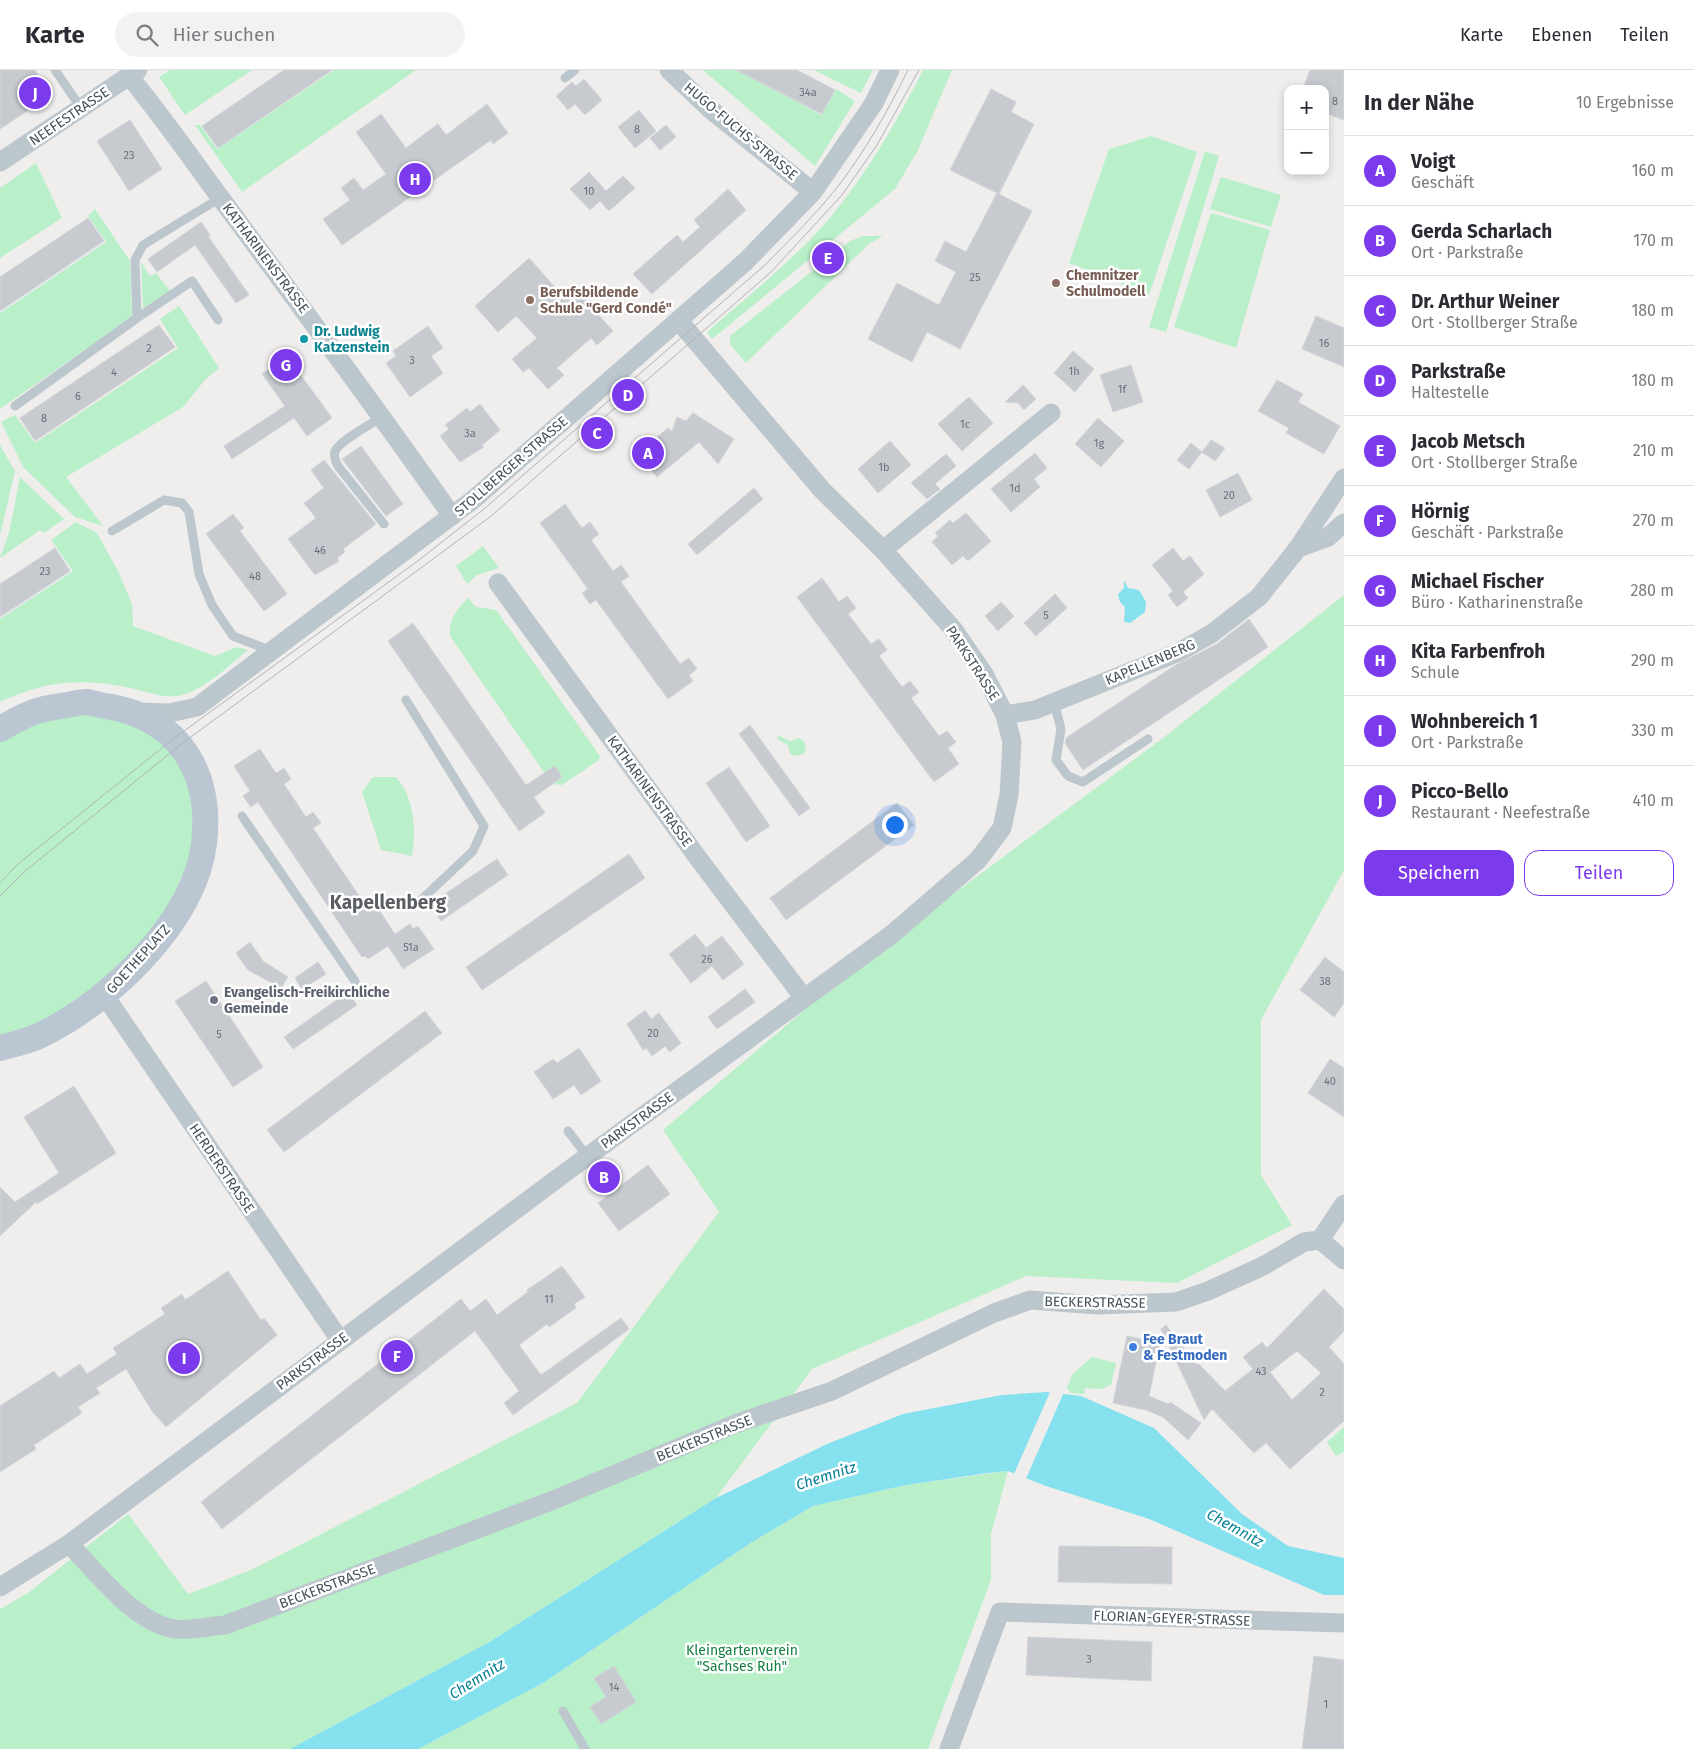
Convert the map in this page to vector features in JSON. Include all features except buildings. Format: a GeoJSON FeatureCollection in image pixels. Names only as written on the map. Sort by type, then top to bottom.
{"type":"FeatureCollection","features":[{"type":"Feature","properties":{"kind":"main road","name":"GOETHEPLATZ"},"geometry":{"type":"LineString","coordinates":[[0,729],[34,712],[85,702],[131,711],[159,727],[180,745],[194,764],[204,800],[204,846],[193,883],[184,903],[162,935],[105,996],[62,1024],[41,1035],[0,1048]]}},
{"type":"Feature","properties":{"kind":"street","name":"HUGO-FUCHS-STRASSE"},"geometry":{"type":"LineString","coordinates":[[669,70],[710,109],[813,192]]}},
{"type":"Feature","properties":{"kind":"street","name":"STOLLBERGER STRASSE"},"geometry":{"type":"LineString","coordinates":[[131,711],[169,713],[197,707],[273,652],[452,516],[746,262],[813,192],[874,103],[890,70]]}},
{"type":"Feature","properties":{"kind":"street","name":"NEEFESTRASSE"},"geometry":{"type":"LineString","coordinates":[[0,162],[133,73]]}},
{"type":"Feature","properties":{"kind":"street","name":"KATHARINENSTRASSE"},"geometry":{"type":"LineString","coordinates":[[133,73],[220,198],[382,417],[452,516]]}},
{"type":"Feature","properties":{"kind":"street","name":"PARKSTRASSE"},"geometry":{"type":"LineString","coordinates":[[0,1587],[69,1544],[587,1156],[891,935],[978,860],[1002,828],[1009,795],[1012,742],[1005,715],[984,674],[953,629],[883,550],[822,490],[679,320]]}},
{"type":"Feature","properties":{"kind":"street"},"geometry":{"type":"LineString","coordinates":[[883,550],[1051,413]]}},
{"type":"Feature","properties":{"kind":"street","name":"KAPELLENBERG"},"geometry":{"type":"LineString","coordinates":[[1005,715],[1035,710],[1179,652],[1211,634],[1258,596],[1298,548],[1344,478]]}},
{"type":"Feature","properties":{"kind":"street"},"geometry":{"type":"LineString","coordinates":[[1298,548],[1328,537],[1344,523]]}},
{"type":"Feature","properties":{"kind":"street","name":"KATHARINENSTRASSE"},"geometry":{"type":"LineString","coordinates":[[498,583],[698,858],[804,998]]}},
{"type":"Feature","properties":{"kind":"street","name":"HERDERSTRASSE"},"geometry":{"type":"LineString","coordinates":[[105,996],[340,1340]]}},
{"type":"Feature","properties":{"kind":"street"},"geometry":{"type":"LineString","coordinates":[[1344,1204],[1320,1240],[1344,1260]]}},
{"type":"Feature","properties":{"kind":"street","name":"BECKERSTRASSE"},"geometry":{"type":"LineString","coordinates":[[69,1544],[122,1598],[147,1619],[176,1629],[225,1625],[551,1501],[735,1424],[832,1391],[994,1313],[1030,1300],[1097,1305],[1176,1302],[1208,1291],[1263,1266],[1304,1242],[1320,1240]]}},
{"type":"Feature","properties":{"kind":"street","name":"FLORIAN-GEYER-STRASSE"},"geometry":{"type":"LineString","coordinates":[[950,1749],[1000,1612],[1344,1623]]}},
{"type":"Feature","properties":{"kind":"lane"},"geometry":{"type":"LineString","coordinates":[[56,70],[81,108]]}},
{"type":"Feature","properties":{"kind":"lane"},"geometry":{"type":"LineString","coordinates":[[565,78],[575,70]]}},
{"type":"Feature","properties":{"kind":"lane"},"geometry":{"type":"LineString","coordinates":[[137,318],[135,260],[143,245],[220,198]]}},
{"type":"Feature","properties":{"kind":"lane"},"geometry":{"type":"LineString","coordinates":[[15,406],[137,318],[192,281],[218,320]]}},
{"type":"Feature","properties":{"kind":"lane"},"geometry":{"type":"LineString","coordinates":[[382,417],[343,443],[335,450],[334,457],[338,466],[384,524]]}},
{"type":"Feature","properties":{"kind":"lane"},"geometry":{"type":"LineString","coordinates":[[112,532],[164,500],[182,502],[189,512],[198,574],[212,605],[233,636],[273,652]]}},
{"type":"Feature","properties":{"kind":"lane"},"geometry":{"type":"LineString","coordinates":[[406,700],[484,826],[474,851],[420,901]]}},
{"type":"Feature","properties":{"kind":"lane"},"geometry":{"type":"LineString","coordinates":[[1054,702],[1061,729],[1056,760],[1068,776],[1083,782],[1148,739]]}},
{"type":"Feature","properties":{"kind":"lane"},"geometry":{"type":"LineString","coordinates":[[242,816],[355,981]]}},
{"type":"Feature","properties":{"kind":"lane"},"geometry":{"type":"LineString","coordinates":[[568,1131],[587,1156]]}},
{"type":"Feature","properties":{"kind":"lane"},"geometry":{"type":"LineString","coordinates":[[563,1711],[585,1749]]}},
{"type":"Feature","properties":{"kind":"green space"},"geometry":{"type":"Polygon","coordinates":[[[170,70],[252,70],[185,115],[159,77],[170,70]]]}},
{"type":"Feature","properties":{"kind":"green space"},"geometry":{"type":"Polygon","coordinates":[[[334,70],[416,70],[242,192],[195,125],[200,125],[217,149],[334,70]]]}},
{"type":"Feature","properties":{"kind":"green space"},"geometry":{"type":"Polygon","coordinates":[[[703,70],[736,70],[822,115],[836,89],[855,101],[815,166],[703,70]]]}},
{"type":"Feature","properties":{"kind":"green space"},"geometry":{"type":"Polygon","coordinates":[[[814,70],[873,70],[861,93],[814,70]]]}},
{"type":"Feature","properties":{"kind":"green space"},"geometry":{"type":"Polygon","coordinates":[[[923,70],[952,70],[918,150],[895,189],[712,339],[707,332],[797,253],[843,202],[886,138],[923,70]]]}},
{"type":"Feature","properties":{"kind":"green space"},"geometry":{"type":"Polygon","coordinates":[[[1151,136],[1197,152],[1149,295],[1069,263],[1109,149],[1151,136]]]}},
{"type":"Feature","properties":{"kind":"green space"},"geometry":{"type":"Polygon","coordinates":[[[1205,151],[1219,156],[1166,332],[1149,327],[1205,151]]]}},
{"type":"Feature","properties":{"kind":"green space"},"geometry":{"type":"Polygon","coordinates":[[[36,163],[62,218],[0,258],[0,188],[36,163]]]}},
{"type":"Feature","properties":{"kind":"green space"},"geometry":{"type":"Polygon","coordinates":[[[1221,177],[1281,195],[1271,227],[1210,209],[1221,177]]]}},
{"type":"Feature","properties":{"kind":"green space"},"geometry":{"type":"Polygon","coordinates":[[[95,209],[130,261],[132,317],[0,409],[0,313],[106,242],[88,216],[95,209]]]}},
{"type":"Feature","properties":{"kind":"green space"},"geometry":{"type":"Polygon","coordinates":[[[1211,213],[1270,230],[1236,348],[1174,327],[1211,213]]]}},
{"type":"Feature","properties":{"kind":"green space"},"geometry":{"type":"Polygon","coordinates":[[[863,236],[883,236],[869,244],[746,363],[730,344],[730,336],[850,241],[863,236]]]}},
{"type":"Feature","properties":{"kind":"green space"},"geometry":{"type":"Polygon","coordinates":[[[141,262],[150,276],[156,273],[170,291],[143,308],[141,262]]]}},
{"type":"Feature","properties":{"kind":"green space"},"geometry":{"type":"Polygon","coordinates":[[[179,306],[219,368],[205,380],[183,407],[66,477],[103,526],[75,517],[23,467],[1,422],[15,415],[35,443],[178,348],[160,319],[179,306]]]}},
{"type":"Feature","properties":{"kind":"green space"},"geometry":{"type":"Polygon","coordinates":[[[0,445],[15,471],[0,535],[0,445]]]}},
{"type":"Feature","properties":{"kind":"green space"},"geometry":{"type":"Polygon","coordinates":[[[20,477],[64,519],[44,533],[40,530],[0,558],[9,533],[20,477]]]}},
{"type":"Feature","properties":{"kind":"green space"},"geometry":{"type":"Polygon","coordinates":[[[76,522],[97,533],[118,571],[132,604],[133,626],[215,656],[237,647],[248,650],[209,682],[182,695],[168,696],[109,684],[77,682],[47,686],[0,702],[0,619],[73,571],[51,540],[76,522]]]}},
{"type":"Feature","properties":{"kind":"green space"},"geometry":{"type":"Polygon","coordinates":[[[483,546],[499,568],[477,575],[467,584],[456,566],[483,546]]]}},
{"type":"Feature","properties":{"kind":"green space"},"geometry":{"type":"Polygon","coordinates":[[[1344,595],[1344,870],[1261,1020],[1261,1175],[1292,1225],[1177,1283],[1026,1276],[812,1369],[716,1498],[491,1641],[290,1749],[0,1749],[0,1609],[28,1593],[128,1514],[188,1594],[251,1570],[577,1403],[719,1212],[663,1130],[854,968],[1163,738],[1344,595]]]}},
{"type":"Feature","properties":{"kind":"green space"},"geometry":{"type":"Polygon","coordinates":[[[468,598],[476,607],[496,610],[600,756],[599,760],[562,785],[552,784],[450,636],[450,626],[454,616],[468,598]]]}},
{"type":"Feature","properties":{"kind":"green space"},"geometry":{"type":"Polygon","coordinates":[[[34,711],[131,711],[194,764],[193,883],[105,996],[0,1048],[0,729],[34,711]]]}},
{"type":"Feature","properties":{"kind":"green space"},"geometry":{"type":"Polygon","coordinates":[[[778,735],[790,741],[799,738],[804,741],[806,750],[803,754],[794,756],[790,754],[788,745],[777,739],[778,735]]]}},
{"type":"Feature","properties":{"kind":"green space"},"geometry":{"type":"Polygon","coordinates":[[[373,777],[396,777],[407,795],[414,824],[412,856],[381,850],[362,792],[373,777]]]}},
{"type":"Feature","properties":{"kind":"green space"},"geometry":{"type":"Polygon","coordinates":[[[1092,1357],[1116,1363],[1111,1385],[1101,1389],[1085,1388],[1084,1394],[1071,1393],[1067,1388],[1072,1375],[1092,1357]]]}},
{"type":"Feature","properties":{"kind":"green space"},"geometry":{"type":"Polygon","coordinates":[[[1344,1427],[1344,1452],[1336,1456],[1327,1442],[1344,1427]]]}},
{"type":"Feature","properties":{"kind":"green space","name":"Kleingartenverein \"Sachses Ruh\""},"geometry":{"type":"Polygon","coordinates":[[[1008,1471],[991,1534],[991,1580],[928,1749],[418,1749],[543,1683],[749,1544],[813,1506],[906,1485],[1008,1471]]]}},
{"type":"Feature","properties":{"kind":"water"},"geometry":{"type":"Polygon","coordinates":[[[1124,580],[1128,588],[1139,590],[1146,602],[1145,612],[1130,623],[1124,622],[1125,607],[1120,602],[1118,594],[1124,588],[1124,580]]]}},
{"type":"Feature","properties":{"kind":"water","name":"Chemnitz"},"geometry":{"type":"Polygon","coordinates":[[[1046,1392],[1081,1396],[1154,1428],[1242,1514],[1288,1546],[1344,1558],[1344,1595],[1324,1595],[1149,1519],[1046,1486],[1008,1471],[988,1473],[906,1485],[813,1506],[749,1544],[543,1683],[418,1749],[290,1749],[491,1641],[716,1498],[827,1444],[903,1414],[1002,1395],[1046,1392]]]}},
{"type":"Feature","properties":{"kind":"pier"},"geometry":{"type":"Polygon","coordinates":[[[1051,1390],[1064,1392],[1025,1481],[1013,1476],[1051,1390]]]}},
{"type":"Feature","properties":{"kind":"tram line"},"geometry":{"type":"LineString","coordinates":[[0,883],[18,864],[173,739],[419,560],[484,509],[765,265],[836,189],[875,131],[908,70]]}},
{"type":"Feature","properties":{"kind":"tram line"},"geometry":{"type":"LineString","coordinates":[[0,896],[24,872],[180,745],[490,517],[771,272],[842,195],[877,145],[919,70]]}},
{"type":"Feature","properties":{"kind":"place","name":"Picco-Bello"},"geometry":{"type":"Point","coordinates":[35,93]}},
{"type":"Feature","properties":{"kind":"place","name":"Kita Farbenfroh"},"geometry":{"type":"Point","coordinates":[415,179]}},
{"type":"Feature","properties":{"kind":"place","name":"Jacob Metsch"},"geometry":{"type":"Point","coordinates":[828,258]}},
{"type":"Feature","properties":{"kind":"place","name":"Chemnitzer Schulmodell"},"geometry":{"type":"Point","coordinates":[1056,283]}},
{"type":"Feature","properties":{"kind":"place","name":"Berufsbildende Schule \"Gerd Condé\""},"geometry":{"type":"Point","coordinates":[530,300]}},
{"type":"Feature","properties":{"kind":"place","name":"Dr. Ludwig Katzenstein"},"geometry":{"type":"Point","coordinates":[304,339]}},
{"type":"Feature","properties":{"kind":"place","name":"Michael Fischer"},"geometry":{"type":"Point","coordinates":[286,365]}},
{"type":"Feature","properties":{"kind":"place","name":"Parkstraße"},"geometry":{"type":"Point","coordinates":[628,395]}},
{"type":"Feature","properties":{"kind":"place","name":"Dr. Arthur Weiner"},"geometry":{"type":"Point","coordinates":[597,433]}},
{"type":"Feature","properties":{"kind":"place","name":"Voigt"},"geometry":{"type":"Point","coordinates":[648,453]}},
{"type":"Feature","properties":{"kind":"place","name":"Evangelisch-Freikirchliche Gemeinde"},"geometry":{"type":"Point","coordinates":[214,1000]}},
{"type":"Feature","properties":{"kind":"place","name":"Gerda Scharlach"},"geometry":{"type":"Point","coordinates":[604,1177]}},
{"type":"Feature","properties":{"kind":"place","name":"Fee Braut & Festmoden"},"geometry":{"type":"Point","coordinates":[1133,1347]}},
{"type":"Feature","properties":{"kind":"place","name":"Hörnig"},"geometry":{"type":"Point","coordinates":[397,1356]}},
{"type":"Feature","properties":{"kind":"place","name":"Wohnbereich 1"},"geometry":{"type":"Point","coordinates":[184,1358]}},
{"type":"Feature","properties":{"kind":"district","name":"Kapellenberg"},"geometry":{"type":"Point","coordinates":[388,902]}}]}
